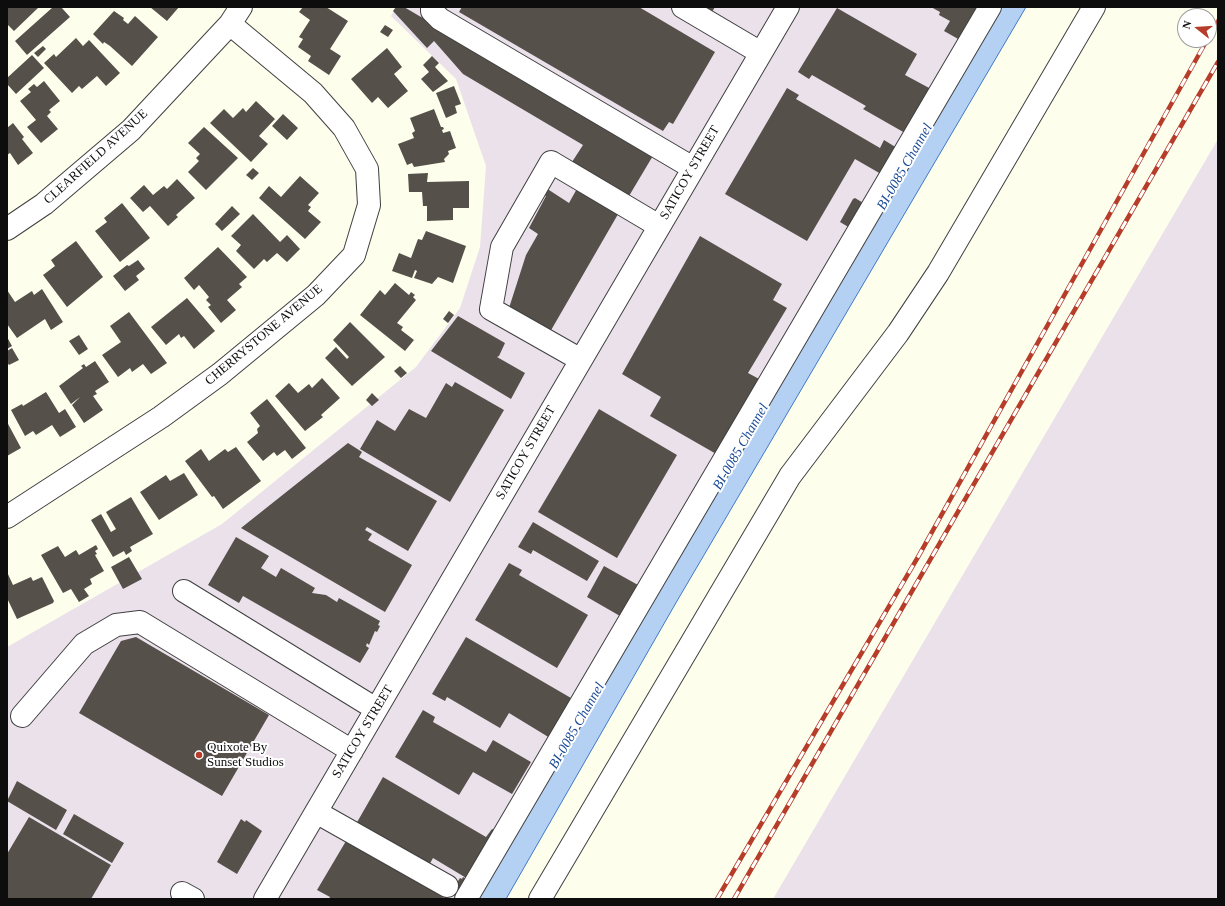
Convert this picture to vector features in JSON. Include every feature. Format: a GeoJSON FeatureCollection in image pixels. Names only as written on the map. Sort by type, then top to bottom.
{"type":"FeatureCollection","features":[{"type":"Feature","properties":{"kind":"street"},"geometry":{"type":"LineString","coordinates":[[432,7],[432,11],[440,19],[693,168]]}},
{"type":"Feature","properties":{"kind":"street"},"geometry":{"type":"LineString","coordinates":[[682,7],[761,54]]}},
{"type":"Feature","properties":{"kind":"street","name":"SATICOY STREET"},"geometry":{"type":"LineString","coordinates":[[265,899],[788,7]]}},
{"type":"Feature","properties":{"kind":"street"},"geometry":{"type":"LineString","coordinates":[[466,899],[990,7]]}},
{"type":"Feature","properties":{"kind":"street"},"geometry":{"type":"LineString","coordinates":[[540,899],[790,476],[898,333],[938,273],[1094,7]]}},
{"type":"Feature","properties":{"kind":"street","name":"CLEARFIELD AVENUE"},"geometry":{"type":"LineString","coordinates":[[7,228],[44,204],[131,130],[235,16]]}},
{"type":"Feature","properties":{"kind":"street","name":"CHERRYSTONE AVENUE"},"geometry":{"type":"LineString","coordinates":[[7,517],[161,417],[220,374],[316,295],[354,255],[369,205],[367,169],[344,128],[313,93],[235,16]]}},
{"type":"Feature","properties":{"kind":"street"},"geometry":{"type":"LineString","coordinates":[[581,360],[491,309],[502,246],[551,162],[659,226]]}},
{"type":"Feature","properties":{"kind":"street"},"geometry":{"type":"LineString","coordinates":[[184,591],[376,709]]}},
{"type":"Feature","properties":{"kind":"street"},"geometry":{"type":"LineString","coordinates":[[22,716],[84,644],[116,625],[140,622],[352,751]]}},
{"type":"Feature","properties":{"kind":"street"},"geometry":{"type":"LineString","coordinates":[[316,812],[447,886]]}},
{"type":"Feature","properties":{"kind":"shaded area"},"geometry":{"type":"Polygon","coordinates":[[[396,7],[982,7],[457,899],[7,899],[7,647],[222,524],[416,367],[460,308],[480,247],[486,166],[456,79],[391,16],[396,7]]]}},
{"type":"Feature","properties":{"kind":"shaded area"},"geometry":{"type":"Polygon","coordinates":[[[1218,139],[1218,899],[773,899],[1218,139]]]}},
{"type":"Feature","properties":{"kind":"water","name":"BI-0085 Channel"},"geometry":{"type":"Polygon","coordinates":[[[995,7],[1026,7],[677,601],[506,899],[473,899],[995,7]]]}},
{"type":"Feature","properties":{"kind":"building"},"geometry":{"type":"Polygon","coordinates":[[[7,7],[39,7],[14,31],[7,24],[7,7]]]}},
{"type":"Feature","properties":{"kind":"building"},"geometry":{"type":"Polygon","coordinates":[[[53,7],[61,7],[70,17],[27,55],[15,41],[53,7]]]}},
{"type":"Feature","properties":{"kind":"building"},"geometry":{"type":"Polygon","coordinates":[[[150,7],[179,7],[167,21],[150,7]]]}},
{"type":"Feature","properties":{"kind":"building"},"geometry":{"type":"Polygon","coordinates":[[[303,7],[326,7],[348,21],[330,49],[341,56],[329,75],[308,61],[311,56],[298,47],[303,39],[299,37],[310,20],[299,12],[303,7]]]}},
{"type":"Feature","properties":{"kind":"building"},"geometry":{"type":"Polygon","coordinates":[[[396,7],[404,7],[654,154],[629,196],[572,162],[583,145],[463,74],[434,41],[427,48],[393,11],[396,7]]]}},
{"type":"Feature","properties":{"kind":"building"},"geometry":{"type":"Polygon","coordinates":[[[462,7],[639,7],[715,52],[673,124],[669,122],[663,131],[459,12],[462,7]]]}},
{"type":"Feature","properties":{"kind":"building"},"geometry":{"type":"Polygon","coordinates":[[[703,7],[715,7],[712,12],[703,7]]]}},
{"type":"Feature","properties":{"kind":"building"},"geometry":{"type":"Polygon","coordinates":[[[931,7],[979,7],[960,40],[944,31],[950,21],[939,15],[940,12],[931,7]]]}},
{"type":"Feature","properties":{"kind":"building"},"geometry":{"type":"Polygon","coordinates":[[[837,8],[917,54],[905,75],[931,89],[905,133],[863,109],[866,106],[812,75],[809,79],[798,72],[837,8]]]}},
{"type":"Feature","properties":{"kind":"building"},"geometry":{"type":"Polygon","coordinates":[[[114,11],[124,18],[123,20],[128,24],[135,16],[158,37],[132,66],[110,46],[104,42],[103,44],[93,34],[114,11]]]}},
{"type":"Feature","properties":{"kind":"building"},"geometry":{"type":"Polygon","coordinates":[[[385,25],[393,30],[388,37],[380,32],[385,25]]]}},
{"type":"Feature","properties":{"kind":"building"},"geometry":{"type":"Polygon","coordinates":[[[76,38],[83,46],[89,40],[120,73],[106,86],[97,76],[82,89],[79,86],[72,93],[44,63],[54,54],[56,57],[76,38]]]}},
{"type":"Feature","properties":{"kind":"building"},"geometry":{"type":"Polygon","coordinates":[[[43,46],[46,49],[38,57],[34,53],[43,46]]]}},
{"type":"Feature","properties":{"kind":"building"},"geometry":{"type":"Polygon","coordinates":[[[387,48],[402,67],[394,74],[408,91],[388,108],[378,97],[372,103],[351,79],[387,48]]]}},
{"type":"Feature","properties":{"kind":"building"},"geometry":{"type":"Polygon","coordinates":[[[32,55],[44,68],[16,94],[7,84],[7,78],[32,55]]]}},
{"type":"Feature","properties":{"kind":"building"},"geometry":{"type":"Polygon","coordinates":[[[432,56],[439,63],[435,67],[448,81],[433,92],[421,79],[429,72],[423,65],[432,56]]]}},
{"type":"Feature","properties":{"kind":"building"},"geometry":{"type":"Polygon","coordinates":[[[44,81],[60,101],[49,110],[51,112],[47,116],[58,129],[41,143],[27,127],[36,120],[20,101],[31,92],[28,89],[34,84],[37,87],[44,81]]]}},
{"type":"Feature","properties":{"kind":"building"},"geometry":{"type":"Polygon","coordinates":[[[454,86],[461,104],[455,106],[457,113],[446,118],[436,93],[454,86]]]}},
{"type":"Feature","properties":{"kind":"building"},"geometry":{"type":"Polygon","coordinates":[[[787,88],[799,95],[796,99],[880,148],[884,140],[897,148],[881,174],[855,159],[807,241],[725,194],[787,88]]]}},
{"type":"Feature","properties":{"kind":"building"},"geometry":{"type":"Polygon","coordinates":[[[256,101],[275,119],[259,136],[268,144],[251,162],[210,123],[224,109],[233,118],[243,108],[246,112],[256,101]]]}},
{"type":"Feature","properties":{"kind":"building"},"geometry":{"type":"Polygon","coordinates":[[[434,109],[441,127],[444,129],[442,130],[443,133],[450,131],[456,148],[448,151],[449,154],[444,159],[445,162],[414,167],[412,163],[407,165],[398,144],[414,138],[412,133],[415,131],[410,118],[434,109]]]}},
{"type":"Feature","properties":{"kind":"building"},"geometry":{"type":"Polygon","coordinates":[[[283,114],[298,128],[287,140],[272,126],[283,114]]]}},
{"type":"Feature","properties":{"kind":"building"},"geometry":{"type":"Polygon","coordinates":[[[13,123],[24,137],[22,139],[33,153],[18,165],[10,153],[7,155],[7,128],[13,123]]]}},
{"type":"Feature","properties":{"kind":"building"},"geometry":{"type":"Polygon","coordinates":[[[204,127],[238,158],[206,190],[188,172],[199,161],[196,158],[200,154],[188,143],[204,127]]]}},
{"type":"Feature","properties":{"kind":"building"},"geometry":{"type":"Polygon","coordinates":[[[253,168],[259,173],[252,180],[246,175],[253,168]]]}},
{"type":"Feature","properties":{"kind":"building"},"geometry":{"type":"Polygon","coordinates":[[[428,173],[427,182],[469,181],[469,208],[453,208],[453,220],[427,221],[427,206],[423,206],[422,192],[409,192],[408,174],[428,173]]]}},
{"type":"Feature","properties":{"kind":"building"},"geometry":{"type":"Polygon","coordinates":[[[300,176],[319,193],[308,205],[311,207],[308,211],[321,222],[305,239],[259,198],[269,186],[281,197],[300,176]]]}},
{"type":"Feature","properties":{"kind":"building"},"geometry":{"type":"Polygon","coordinates":[[[177,179],[195,198],[176,215],[178,217],[168,226],[150,206],[143,212],[130,198],[144,185],[153,195],[164,186],[167,189],[177,179]]]}},
{"type":"Feature","properties":{"kind":"building"},"geometry":{"type":"Polygon","coordinates":[[[579,185],[621,209],[550,332],[509,308],[526,255],[538,234],[529,228],[546,196],[544,195],[547,190],[549,190],[569,203],[579,185]]]}},
{"type":"Feature","properties":{"kind":"building"},"geometry":{"type":"Polygon","coordinates":[[[855,198],[865,204],[850,228],[840,222],[855,198]]]}},
{"type":"Feature","properties":{"kind":"building"},"geometry":{"type":"Polygon","coordinates":[[[122,203],[150,238],[120,262],[95,231],[107,222],[104,218],[122,203]]]}},
{"type":"Feature","properties":{"kind":"building"},"geometry":{"type":"Polygon","coordinates":[[[232,206],[240,214],[222,231],[215,224],[232,206]]]}},
{"type":"Feature","properties":{"kind":"building"},"geometry":{"type":"Polygon","coordinates":[[[253,214],[280,242],[287,235],[300,249],[287,262],[277,253],[267,262],[264,259],[254,269],[236,251],[241,245],[231,236],[253,214]]]}},
{"type":"Feature","properties":{"kind":"building"},"geometry":{"type":"Polygon","coordinates":[[[426,231],[466,246],[453,283],[438,277],[432,284],[414,278],[417,271],[415,270],[412,278],[392,271],[399,253],[411,258],[418,239],[422,240],[426,231]]]}},
{"type":"Feature","properties":{"kind":"building"},"geometry":{"type":"Polygon","coordinates":[[[700,236],[782,284],[773,300],[787,308],[748,373],[761,380],[718,455],[650,416],[661,397],[622,374],[700,236]]]}},
{"type":"Feature","properties":{"kind":"building"},"geometry":{"type":"Polygon","coordinates":[[[76,241],[103,277],[67,307],[43,275],[55,266],[51,260],[76,241]]]}},
{"type":"Feature","properties":{"kind":"building"},"geometry":{"type":"Polygon","coordinates":[[[218,247],[247,277],[239,284],[242,287],[227,300],[236,310],[221,323],[208,307],[211,305],[206,300],[209,297],[199,285],[194,290],[184,278],[218,247]]]}},
{"type":"Feature","properties":{"kind":"building"},"geometry":{"type":"Polygon","coordinates":[[[138,260],[145,269],[136,276],[139,280],[125,291],[113,276],[127,265],[129,266],[138,260]]]}},
{"type":"Feature","properties":{"kind":"building"},"geometry":{"type":"Polygon","coordinates":[[[395,283],[409,295],[411,292],[415,295],[413,297],[416,300],[397,323],[403,327],[401,330],[414,340],[405,351],[360,315],[380,290],[385,295],[395,283]]]}},
{"type":"Feature","properties":{"kind":"building"},"geometry":{"type":"Polygon","coordinates":[[[42,289],[63,322],[51,330],[45,319],[17,338],[7,324],[7,290],[15,302],[32,291],[34,295],[42,289]]]}},
{"type":"Feature","properties":{"kind":"building"},"geometry":{"type":"Polygon","coordinates":[[[187,298],[215,331],[194,349],[184,336],[181,338],[179,334],[166,345],[151,327],[187,298]]]}},
{"type":"Feature","properties":{"kind":"building"},"geometry":{"type":"Polygon","coordinates":[[[449,311],[454,315],[448,323],[443,319],[449,311]]]}},
{"type":"Feature","properties":{"kind":"building"},"geometry":{"type":"Polygon","coordinates":[[[129,312],[167,363],[151,374],[143,364],[132,372],[130,368],[118,377],[102,355],[121,342],[110,326],[129,312]]]}},
{"type":"Feature","properties":{"kind":"building"},"geometry":{"type":"Polygon","coordinates":[[[458,316],[505,343],[499,356],[497,357],[525,373],[511,399],[431,351],[458,316]]]}},
{"type":"Feature","properties":{"kind":"building"},"geometry":{"type":"Polygon","coordinates":[[[350,322],[385,357],[352,386],[325,358],[336,347],[347,359],[349,357],[333,340],[350,322]]]}},
{"type":"Feature","properties":{"kind":"building"},"geometry":{"type":"Polygon","coordinates":[[[79,335],[88,349],[79,355],[69,341],[79,335]]]}},
{"type":"Feature","properties":{"kind":"building"},"geometry":{"type":"Polygon","coordinates":[[[7,337],[12,346],[7,349],[7,337]]]}},
{"type":"Feature","properties":{"kind":"building"},"geometry":{"type":"Polygon","coordinates":[[[12,348],[19,360],[9,365],[7,362],[7,351],[12,348]]]}},
{"type":"Feature","properties":{"kind":"building"},"geometry":{"type":"Polygon","coordinates":[[[95,361],[109,382],[95,391],[97,394],[93,396],[103,410],[84,423],[72,405],[80,397],[71,404],[59,386],[83,368],[81,366],[84,364],[86,367],[95,361]]]}},
{"type":"Feature","properties":{"kind":"building"},"geometry":{"type":"Polygon","coordinates":[[[400,366],[407,373],[401,378],[394,371],[400,366]]]}},
{"type":"Feature","properties":{"kind":"building"},"geometry":{"type":"Polygon","coordinates":[[[322,378],[340,398],[321,415],[323,417],[305,431],[275,396],[289,383],[298,393],[309,384],[312,388],[322,378]]]}},
{"type":"Feature","properties":{"kind":"building"},"geometry":{"type":"Polygon","coordinates":[[[455,382],[504,410],[450,502],[360,449],[377,420],[395,431],[409,409],[426,418],[446,383],[452,387],[455,382]]]}},
{"type":"Feature","properties":{"kind":"building"},"geometry":{"type":"Polygon","coordinates":[[[46,392],[59,413],[65,409],[76,427],[60,437],[52,425],[36,435],[33,431],[25,436],[11,410],[22,404],[23,406],[46,392]]]}},
{"type":"Feature","properties":{"kind":"building"},"geometry":{"type":"Polygon","coordinates":[[[372,393],[379,400],[372,406],[366,400],[372,393]]]}},
{"type":"Feature","properties":{"kind":"building"},"geometry":{"type":"Polygon","coordinates":[[[267,399],[306,448],[292,459],[285,450],[277,456],[274,452],[263,461],[247,442],[258,433],[257,429],[260,426],[250,413],[267,399]]]}},
{"type":"Feature","properties":{"kind":"building"},"geometry":{"type":"Polygon","coordinates":[[[599,409],[677,455],[617,558],[538,512],[599,409]]]}},
{"type":"Feature","properties":{"kind":"building"},"geometry":{"type":"Polygon","coordinates":[[[7,422],[21,448],[7,456],[7,422]]]}},
{"type":"Feature","properties":{"kind":"building"},"geometry":{"type":"Polygon","coordinates":[[[348,443],[362,452],[359,457],[437,501],[408,551],[367,527],[365,530],[372,534],[368,540],[412,565],[385,612],[241,528],[348,443]]]}},
{"type":"Feature","properties":{"kind":"building"},"geometry":{"type":"Polygon","coordinates":[[[236,447],[261,481],[223,509],[185,461],[201,449],[209,461],[225,449],[228,452],[236,447]]]}},
{"type":"Feature","properties":{"kind":"building"},"geometry":{"type":"Polygon","coordinates":[[[184,473],[198,495],[159,520],[140,492],[166,475],[170,481],[184,473]]]}},
{"type":"Feature","properties":{"kind":"building"},"geometry":{"type":"Polygon","coordinates":[[[131,497],[153,534],[130,547],[132,551],[126,555],[124,551],[113,557],[91,520],[101,514],[111,532],[116,529],[106,512],[131,497]]]}},
{"type":"Feature","properties":{"kind":"building"},"geometry":{"type":"Polygon","coordinates":[[[533,522],[599,561],[587,581],[533,550],[531,554],[518,547],[533,522]]]}},
{"type":"Feature","properties":{"kind":"building"},"geometry":{"type":"Polygon","coordinates":[[[236,537],[269,556],[261,568],[276,577],[281,568],[315,588],[312,593],[326,595],[337,602],[339,598],[380,621],[378,625],[380,626],[377,632],[375,631],[369,645],[367,643],[366,646],[369,648],[360,663],[243,596],[239,603],[208,585],[236,537]]]}},
{"type":"Feature","properties":{"kind":"building"},"geometry":{"type":"Polygon","coordinates":[[[96,545],[98,549],[95,551],[97,554],[95,555],[104,571],[90,579],[92,584],[84,589],[89,596],[79,602],[71,589],[63,593],[41,555],[58,546],[65,557],[76,550],[79,555],[96,545]]]}},
{"type":"Feature","properties":{"kind":"building"},"geometry":{"type":"Polygon","coordinates":[[[129,557],[142,579],[123,589],[111,567],[129,557]]]}},
{"type":"Feature","properties":{"kind":"building"},"geometry":{"type":"Polygon","coordinates":[[[509,563],[522,570],[519,575],[588,615],[557,668],[475,620],[509,563]]]}},
{"type":"Feature","properties":{"kind":"building"},"geometry":{"type":"Polygon","coordinates":[[[604,566],[638,585],[620,616],[587,597],[604,566]]]}},
{"type":"Feature","properties":{"kind":"building"},"geometry":{"type":"Polygon","coordinates":[[[7,572],[13,585],[31,577],[33,581],[42,577],[54,601],[53,603],[17,619],[7,598],[7,572]]]}},
{"type":"Feature","properties":{"kind":"building","name":"Quixote By Sunset Studios"},"geometry":{"type":"Polygon","coordinates":[[[136,637],[269,715],[222,796],[79,713],[121,641],[136,637]]]}},
{"type":"Feature","properties":{"kind":"building"},"geometry":{"type":"Polygon","coordinates":[[[466,637],[571,698],[552,731],[554,732],[550,738],[509,713],[500,728],[447,697],[445,701],[432,694],[466,637]]]}},
{"type":"Feature","properties":{"kind":"building"},"geometry":{"type":"Polygon","coordinates":[[[423,710],[435,717],[433,722],[486,752],[493,740],[531,762],[512,794],[473,772],[459,795],[395,757],[423,710]]]}},
{"type":"Feature","properties":{"kind":"building"},"geometry":{"type":"Polygon","coordinates":[[[383,777],[486,837],[492,829],[496,831],[468,879],[433,858],[428,867],[356,824],[383,777]]]}},
{"type":"Feature","properties":{"kind":"building"},"geometry":{"type":"Polygon","coordinates":[[[17,781],[67,810],[56,830],[7,801],[17,781]]]}},
{"type":"Feature","properties":{"kind":"building"},"geometry":{"type":"Polygon","coordinates":[[[74,814],[124,843],[112,863],[63,834],[74,814]]]}},
{"type":"Feature","properties":{"kind":"building"},"geometry":{"type":"Polygon","coordinates":[[[29,817],[111,865],[91,899],[7,899],[7,854],[29,817]]]}},
{"type":"Feature","properties":{"kind":"building"},"geometry":{"type":"Polygon","coordinates":[[[241,819],[245,822],[246,820],[262,831],[237,874],[217,862],[241,819]]]}},
{"type":"Feature","properties":{"kind":"building"},"geometry":{"type":"Polygon","coordinates":[[[346,841],[427,888],[428,887],[444,898],[445,896],[449,899],[329,899],[330,897],[317,890],[346,841]]]}},
{"type":"Feature","properties":{"kind":"building"},"geometry":{"type":"Polygon","coordinates":[[[463,877],[468,880],[462,890],[455,886],[460,878],[462,879],[463,877]]]}},
{"type":"Feature","properties":{"kind":"railway"},"geometry":{"type":"LineString","coordinates":[[717,899],[918,557],[1203,48]]}},
{"type":"Feature","properties":{"kind":"railway"},"geometry":{"type":"LineString","coordinates":[[734,899],[1218,62]]}},
{"type":"Feature","properties":{"kind":"place","name":"Quixote By Sunset Studios"},"geometry":{"type":"Point","coordinates":[199,755]}}]}
